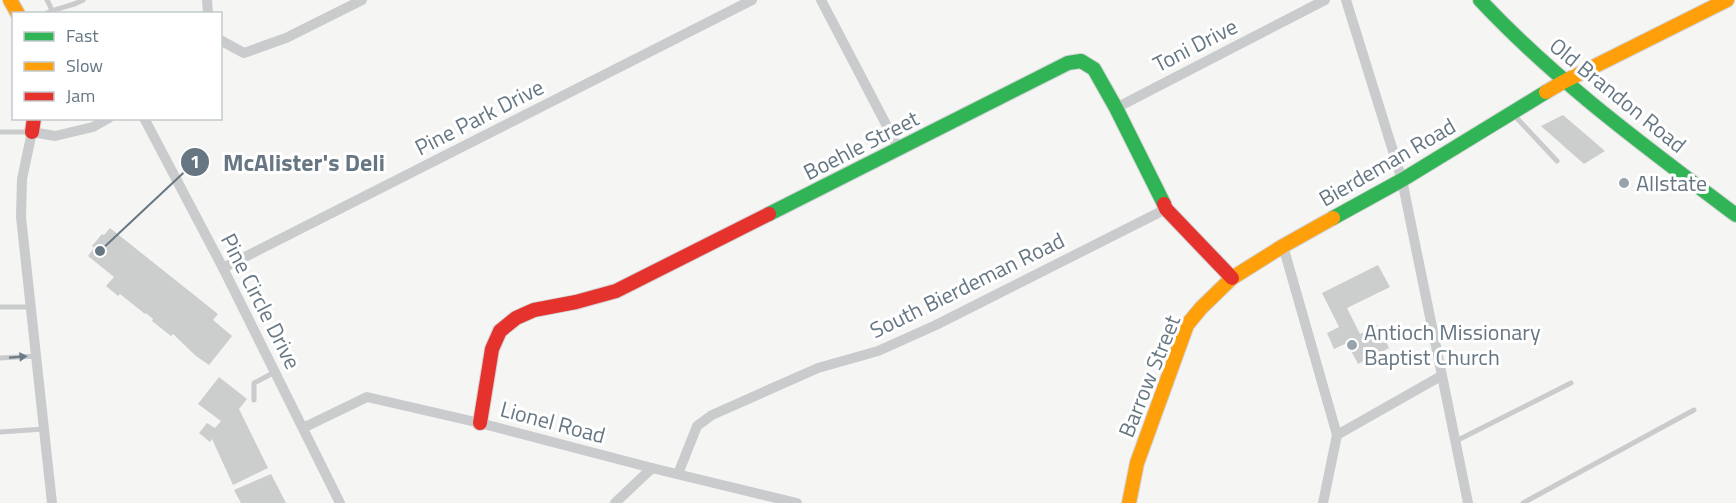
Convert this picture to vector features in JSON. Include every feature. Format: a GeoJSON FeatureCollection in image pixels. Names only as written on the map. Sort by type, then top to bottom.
{"type":"FeatureCollection","features":[{"type":"Feature","properties":{"kind":"street"},"geometry":{"type":"LineString","coordinates":[[222,41],[244,53],[286,38],[362,0]]}},
{"type":"Feature","properties":{"kind":"street","name":"Pine Park Drive"},"geometry":{"type":"LineString","coordinates":[[223,268],[752,0]]}},
{"type":"Feature","properties":{"kind":"street"},"geometry":{"type":"LineString","coordinates":[[821,0],[898,149]]}},
{"type":"Feature","properties":{"kind":"street","name":"Toni Drive"},"geometry":{"type":"LineString","coordinates":[[1116,108],[1324,0]]}},
{"type":"Feature","properties":{"kind":"street"},"geometry":{"type":"LineString","coordinates":[[1346,0],[1402,180],[1468,503]]}},
{"type":"Feature","properties":{"kind":"street","name":"Old Brandon Road"},"geometry":{"type":"LineString","coordinates":[[1480,0],[1506,30],[1563,82],[1736,215]]}},
{"type":"Feature","properties":{"kind":"street","name":"Bierdeman Road"},"geometry":{"type":"LineString","coordinates":[[1232,278],[1283,246],[1402,180],[1563,82],[1727,0]]}},
{"type":"Feature","properties":{"kind":"street","name":"Boehle Street"},"geometry":{"type":"LineString","coordinates":[[480,423],[492,349],[500,331],[516,318],[534,310],[616,291],[1068,63],[1081,61],[1094,69],[1166,209],[1232,278]]}},
{"type":"Feature","properties":{"kind":"street"},"geometry":{"type":"LineString","coordinates":[[52,503],[21,217],[22,179],[33,125],[55,136],[93,127],[105,120]]}},
{"type":"Feature","properties":{"kind":"street","name":"Pine Circle Drive"},"geometry":{"type":"LineString","coordinates":[[145,120],[223,268],[340,503]]}},
{"type":"Feature","properties":{"kind":"street","name":"South Bierdeman Road"},"geometry":{"type":"LineString","coordinates":[[678,474],[697,426],[712,415],[818,368],[878,351],[936,325],[1166,209]]}},
{"type":"Feature","properties":{"kind":"street"},"geometry":{"type":"LineString","coordinates":[[1283,246],[1337,435],[1323,503]]}},
{"type":"Feature","properties":{"kind":"street","name":"Barrow Street"},"geometry":{"type":"LineString","coordinates":[[1129,503],[1137,463],[1187,325],[1232,278]]}},
{"type":"Feature","properties":{"kind":"street"},"geometry":{"type":"LineString","coordinates":[[1337,435],[1441,376]]}},
{"type":"Feature","properties":{"kind":"street","name":"Lionel Road"},"geometry":{"type":"LineString","coordinates":[[303,428],[367,397],[480,423],[797,503]]}},
{"type":"Feature","properties":{"kind":"street"},"geometry":{"type":"LineString","coordinates":[[615,503],[652,468]]}},
{"type":"Feature","properties":{"kind":"lane"},"geometry":{"type":"LineString","coordinates":[[47,0],[52,10]]}},
{"type":"Feature","properties":{"kind":"lane"},"geometry":{"type":"LineString","coordinates":[[48,12],[75,5],[83,0]]}},
{"type":"Feature","properties":{"kind":"lane"},"geometry":{"type":"LineString","coordinates":[[1512,113],[1557,161]]}},
{"type":"Feature","properties":{"kind":"lane"},"geometry":{"type":"LineString","coordinates":[[0,132],[33,125]]}},
{"type":"Feature","properties":{"kind":"lane"},"geometry":{"type":"LineString","coordinates":[[0,307],[31,308]]}},
{"type":"Feature","properties":{"kind":"lane"},"geometry":{"type":"LineString","coordinates":[[0,358],[36,356]]}},
{"type":"Feature","properties":{"kind":"lane"},"geometry":{"type":"LineString","coordinates":[[254,400],[254,383],[275,372]]}},
{"type":"Feature","properties":{"kind":"lane"},"geometry":{"type":"LineString","coordinates":[[1455,442],[1571,383]]}},
{"type":"Feature","properties":{"kind":"lane"},"geometry":{"type":"LineString","coordinates":[[1523,503],[1694,411]]}},
{"type":"Feature","properties":{"kind":"lane"},"geometry":{"type":"LineString","coordinates":[[0,432],[44,429]]}},
{"type":"Feature","properties":{"kind":"building"},"geometry":{"type":"Polygon","coordinates":[[[1563,115],[1605,151],[1584,164],[1541,126],[1563,115]]]}},
{"type":"Feature","properties":{"kind":"building"},"geometry":{"type":"Polygon","coordinates":[[[110,228],[218,314],[213,320],[232,336],[209,365],[173,334],[171,336],[152,321],[153,319],[146,313],[106,286],[114,277],[88,256],[94,248],[92,246],[110,228]]]}},
{"type":"Feature","properties":{"kind":"building","name":"Antioch Missionary Baptist Church"},"geometry":{"type":"Polygon","coordinates":[[[1378,265],[1390,287],[1347,308],[1360,334],[1378,325],[1389,348],[1358,364],[1347,343],[1334,349],[1327,333],[1339,327],[1322,293],[1378,265]]]}},
{"type":"Feature","properties":{"kind":"building"},"geometry":{"type":"Polygon","coordinates":[[[219,377],[247,399],[239,409],[268,468],[233,485],[212,439],[210,442],[199,433],[207,423],[215,428],[221,421],[198,404],[219,377]]]}},
{"type":"Feature","properties":{"kind":"building"},"geometry":{"type":"Polygon","coordinates":[[[271,474],[286,503],[241,503],[234,490],[271,474]]]}},
{"type":"Feature","properties":{"kind":"traffic: fast"},"geometry":{"type":"LineString","coordinates":[[1480,0],[1572,87],[1736,215]]}},
{"type":"Feature","properties":{"kind":"traffic: fast"},"geometry":{"type":"LineString","coordinates":[[769,214],[1068,63],[1081,61],[1094,69],[1164,204]]}},
{"type":"Feature","properties":{"kind":"traffic: fast"},"geometry":{"type":"LineString","coordinates":[[1333,218],[1402,180],[1546,92]]}},
{"type":"Feature","properties":{"kind":"traffic: slow"},"geometry":{"type":"LineString","coordinates":[[10,0],[17,12]]}},
{"type":"Feature","properties":{"kind":"traffic: slow"},"geometry":{"type":"LineString","coordinates":[[1546,92],[1727,0]]}},
{"type":"Feature","properties":{"kind":"traffic: slow"},"geometry":{"type":"LineString","coordinates":[[1129,503],[1137,463],[1187,325],[1232,278],[1333,218]]}},
{"type":"Feature","properties":{"kind":"traffic: jam"},"geometry":{"type":"LineString","coordinates":[[32,132],[34,120]]}},
{"type":"Feature","properties":{"kind":"traffic: jam"},"geometry":{"type":"LineString","coordinates":[[1164,204],[1166,209],[1232,278]]}},
{"type":"Feature","properties":{"kind":"traffic: jam"},"geometry":{"type":"LineString","coordinates":[[480,423],[492,349],[500,331],[516,318],[534,310],[616,291],[769,214]]}},
{"type":"Feature","properties":{"kind":"place","name":"Allstate"},"geometry":{"type":"Point","coordinates":[1624,183]}},
{"type":"Feature","properties":{"kind":"place","name":"McAlister's Deli"},"geometry":{"type":"Point","coordinates":[100,251]}},
{"type":"Feature","properties":{"kind":"place","name":"Antioch Missionary Baptist Church"},"geometry":{"type":"Point","coordinates":[1352,345]}}]}
